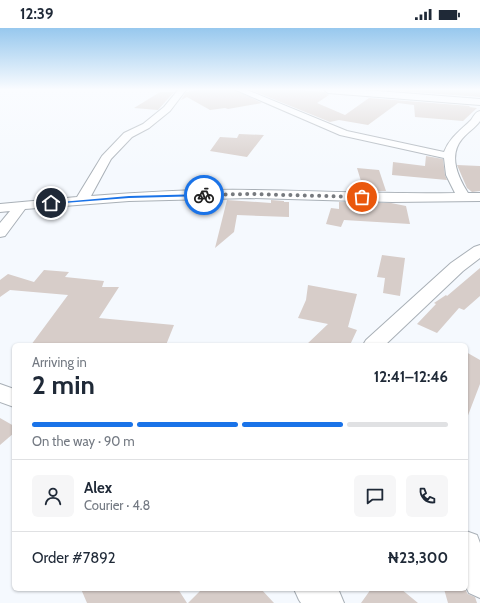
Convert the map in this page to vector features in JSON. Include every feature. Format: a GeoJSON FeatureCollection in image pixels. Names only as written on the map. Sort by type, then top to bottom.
{"type":"FeatureCollection","features":[{"type":"Feature","properties":{"kind":"street"},"geometry":{"type":"LineString","coordinates":[[82,200],[106,158],[128,135],[146,126],[157,117]]}},
{"type":"Feature","properties":{"kind":"street"},"geometry":{"type":"LineString","coordinates":[[305,117],[344,133],[449,156]]}},
{"type":"Feature","properties":{"kind":"street"},"geometry":{"type":"LineString","coordinates":[[464,198],[451,173],[449,156],[452,146],[458,137],[477,117]]}},
{"type":"Feature","properties":{"kind":"street"},"geometry":{"type":"LineString","coordinates":[[0,208],[21,205],[129,197],[250,194],[392,198],[480,197]]}},
{"type":"Feature","properties":{"kind":"street"},"geometry":{"type":"LineString","coordinates":[[0,233],[21,205]]}},
{"type":"Feature","properties":{"kind":"street"},"geometry":{"type":"LineString","coordinates":[[375,343],[457,267],[480,250]]}},
{"type":"Feature","properties":{"kind":"street"},"geometry":{"type":"LineString","coordinates":[[0,392],[12,397]]}},
{"type":"Feature","properties":{"kind":"street"},"geometry":{"type":"LineString","coordinates":[[468,551],[480,582]]}},
{"type":"Feature","properties":{"kind":"street"},"geometry":{"type":"LineString","coordinates":[[312,591],[327,603]]}},
{"type":"Feature","properties":{"kind":"building"},"geometry":{"type":"Polygon","coordinates":[[[317,117],[379,117],[368,125],[339,120],[330,122],[317,117]]]}},
{"type":"Feature","properties":{"kind":"building"},"geometry":{"type":"Polygon","coordinates":[[[415,117],[467,117],[463,121],[415,117]]]}},
{"type":"Feature","properties":{"kind":"building"},"geometry":{"type":"Polygon","coordinates":[[[239,134],[264,135],[247,157],[210,151],[220,137],[237,138],[239,134]]]}},
{"type":"Feature","properties":{"kind":"building"},"geometry":{"type":"Polygon","coordinates":[[[426,156],[443,159],[447,180],[392,175],[393,162],[425,166],[426,156]]]}},
{"type":"Feature","properties":{"kind":"building"},"geometry":{"type":"Polygon","coordinates":[[[457,165],[480,166],[480,191],[472,192],[467,188],[457,165]]]}},
{"type":"Feature","properties":{"kind":"building"},"geometry":{"type":"Polygon","coordinates":[[[357,168],[379,170],[386,191],[364,191],[357,168]]]}},
{"type":"Feature","properties":{"kind":"building"},"geometry":{"type":"Polygon","coordinates":[[[227,200],[271,203],[271,200],[289,202],[289,217],[237,215],[234,232],[215,248],[227,200]]]}},
{"type":"Feature","properties":{"kind":"building"},"geometry":{"type":"Polygon","coordinates":[[[339,202],[391,203],[406,206],[410,224],[344,220],[341,227],[326,224],[331,208],[339,209],[339,202]]]}},
{"type":"Feature","properties":{"kind":"building"},"geometry":{"type":"Polygon","coordinates":[[[382,255],[405,258],[400,296],[383,293],[385,278],[377,277],[382,255]]]}},
{"type":"Feature","properties":{"kind":"building"},"geometry":{"type":"Polygon","coordinates":[[[480,268],[480,296],[464,310],[459,308],[437,333],[417,324],[436,304],[434,303],[446,295],[447,296],[480,268]]]}},
{"type":"Feature","properties":{"kind":"building"},"geometry":{"type":"Polygon","coordinates":[[[44,270],[69,272],[65,277],[104,281],[102,287],[119,287],[99,318],[174,325],[167,343],[32,343],[68,295],[10,290],[0,297],[0,280],[8,274],[34,282],[44,270]]]}},
{"type":"Feature","properties":{"kind":"building"},"geometry":{"type":"Polygon","coordinates":[[[308,285],[357,294],[348,327],[357,330],[351,343],[308,343],[328,324],[298,318],[306,300],[308,285]]]}},
{"type":"Feature","properties":{"kind":"building"},"geometry":{"type":"Polygon","coordinates":[[[468,353],[480,360],[480,384],[468,415],[468,353]]]}},
{"type":"Feature","properties":{"kind":"building"},"geometry":{"type":"Polygon","coordinates":[[[0,418],[12,425],[12,435],[0,445],[0,418]]]}},
{"type":"Feature","properties":{"kind":"building"},"geometry":{"type":"Polygon","coordinates":[[[82,591],[179,591],[187,603],[87,603],[82,591]]]}},
{"type":"Feature","properties":{"kind":"building"},"geometry":{"type":"Polygon","coordinates":[[[200,591],[263,591],[274,603],[188,603],[200,591]]]}},
{"type":"Feature","properties":{"kind":"building"},"geometry":{"type":"Polygon","coordinates":[[[370,591],[403,591],[418,603],[361,603],[370,591]]]}},
{"type":"Feature","properties":{"kind":"building"},"geometry":{"type":"Polygon","coordinates":[[[445,591],[466,591],[468,594],[475,597],[477,603],[448,603],[445,591]]]}},
{"type":"Feature","properties":{"kind":"way so far"},"geometry":{"type":"LineString","coordinates":[[204,195],[250,194],[362,197]]}},
{"type":"Feature","properties":{"kind":"route"},"geometry":{"type":"LineString","coordinates":[[51,203],[129,197],[204,195]]}}]}
